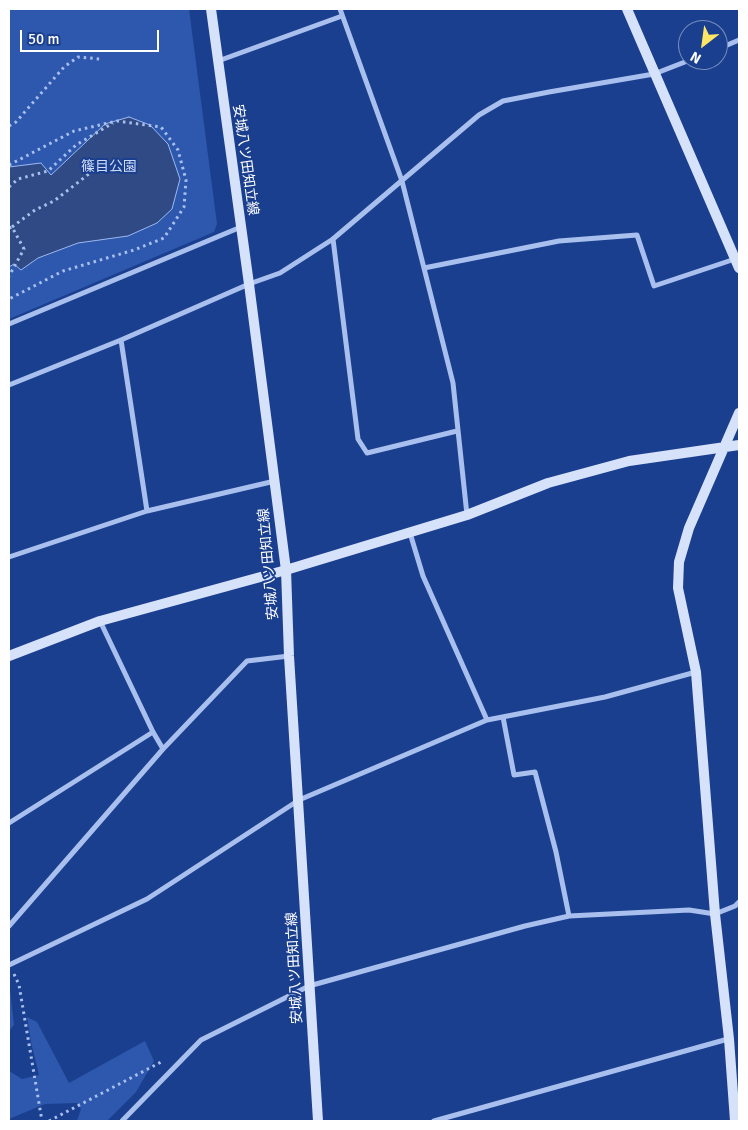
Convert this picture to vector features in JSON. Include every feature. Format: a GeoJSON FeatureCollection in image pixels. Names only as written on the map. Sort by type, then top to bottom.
{"type":"FeatureCollection","features":[{"type":"Feature","properties":{"kind":"street","name":"安城八ツ田知立線"},"geometry":{"type":"LineString","coordinates":[[211,9],[286,570],[289,656],[318,1121]]}},
{"type":"Feature","properties":{"kind":"street"},"geometry":{"type":"LineString","coordinates":[[340,9],[402,181],[453,383],[456,432],[467,515]]}},
{"type":"Feature","properties":{"kind":"street"},"geometry":{"type":"LineString","coordinates":[[424,268],[559,241],[637,235],[654,286],[737,264],[627,9]]}},
{"type":"Feature","properties":{"kind":"street"},"geometry":{"type":"LineString","coordinates":[[217,61],[342,16]]}},
{"type":"Feature","properties":{"kind":"street"},"geometry":{"type":"LineString","coordinates":[[9,385],[121,340],[249,284],[280,273],[333,239],[479,116],[503,101],[654,74],[678,65]]}},
{"type":"Feature","properties":{"kind":"street"},"geometry":{"type":"LineString","coordinates":[[9,324],[241,227]]}},
{"type":"Feature","properties":{"kind":"street"},"geometry":{"type":"LineString","coordinates":[[333,239],[358,438],[367,453],[456,432]]}},
{"type":"Feature","properties":{"kind":"street"},"geometry":{"type":"LineString","coordinates":[[121,340],[147,511]]}},
{"type":"Feature","properties":{"kind":"street"},"geometry":{"type":"LineString","coordinates":[[735,1121],[729,1039],[715,914],[696,672],[678,588],[679,562],[689,528],[739,413]]}},
{"type":"Feature","properties":{"kind":"street"},"geometry":{"type":"LineString","coordinates":[[9,656],[100,621],[286,570],[410,533],[467,515],[548,484],[628,461],[739,445]]}},
{"type":"Feature","properties":{"kind":"street"},"geometry":{"type":"LineString","coordinates":[[9,557],[147,511],[275,481]]}},
{"type":"Feature","properties":{"kind":"street"},"geometry":{"type":"LineString","coordinates":[[410,533],[423,576],[487,720]]}},
{"type":"Feature","properties":{"kind":"street"},"geometry":{"type":"LineString","coordinates":[[100,621],[163,749]]}},
{"type":"Feature","properties":{"kind":"street"},"geometry":{"type":"LineString","coordinates":[[9,926],[163,749],[247,660],[289,656]]}},
{"type":"Feature","properties":{"kind":"street"},"geometry":{"type":"LineString","coordinates":[[9,965],[147,899],[299,800],[487,720],[605,697],[696,672]]}},
{"type":"Feature","properties":{"kind":"street"},"geometry":{"type":"LineString","coordinates":[[504,717],[514,775],[535,772],[556,852],[569,916]]}},
{"type":"Feature","properties":{"kind":"street"},"geometry":{"type":"LineString","coordinates":[[9,823],[153,732]]}},
{"type":"Feature","properties":{"kind":"street"},"geometry":{"type":"LineString","coordinates":[[122,1121],[201,1040],[309,986],[525,926],[569,916],[689,910],[715,914],[735,906],[739,902]]}},
{"type":"Feature","properties":{"kind":"street"},"geometry":{"type":"LineString","coordinates":[[434,1121],[729,1039]]}},
{"type":"Feature","properties":{"kind":"path"},"geometry":{"type":"LineString","coordinates":[[9,126],[16,122],[64,67],[78,57],[100,59]]}},
{"type":"Feature","properties":{"kind":"path"},"geometry":{"type":"LineString","coordinates":[[9,165],[74,131],[117,121],[161,127],[178,150],[186,180],[184,207],[164,238],[134,250],[63,272],[9,299]]}},
{"type":"Feature","properties":{"kind":"path"},"geometry":{"type":"LineString","coordinates":[[9,187],[18,179],[48,171],[76,144],[117,121]]}},
{"type":"Feature","properties":{"kind":"path"},"geometry":{"type":"LineString","coordinates":[[9,276],[24,249],[10,227],[35,210],[54,201],[103,164]]}},
{"type":"Feature","properties":{"kind":"path"},"geometry":{"type":"LineString","coordinates":[[9,965],[19,985],[42,1121]]}},
{"type":"Feature","properties":{"kind":"path"},"geometry":{"type":"LineString","coordinates":[[49,1121],[167,1058]]}},
{"type":"Feature","properties":{"kind":"green space","name":"篠目公園"},"geometry":{"type":"Polygon","coordinates":[[[9,9],[189,9],[217,224],[214,232],[9,319],[9,9]]]}},
{"type":"Feature","properties":{"kind":"green space"},"geometry":{"type":"Polygon","coordinates":[[[9,981],[14,1025],[9,1031],[9,981]]]}},
{"type":"Feature","properties":{"kind":"green space"},"geometry":{"type":"Polygon","coordinates":[[[27,1017],[37,1022],[69,1083],[145,1041],[154,1061],[136,1092],[107,1121],[77,1121],[81,1109],[77,1103],[45,1104],[9,1119],[9,1071],[22,1079],[39,1075],[27,1017]]]}},
{"type":"Feature","properties":{"kind":"shaded area"},"geometry":{"type":"Polygon","coordinates":[[[129,117],[150,125],[168,144],[180,179],[172,209],[157,223],[128,236],[78,243],[38,258],[21,270],[14,264],[9,267],[9,167],[41,163],[51,175],[105,124],[129,117]]]}}]}
